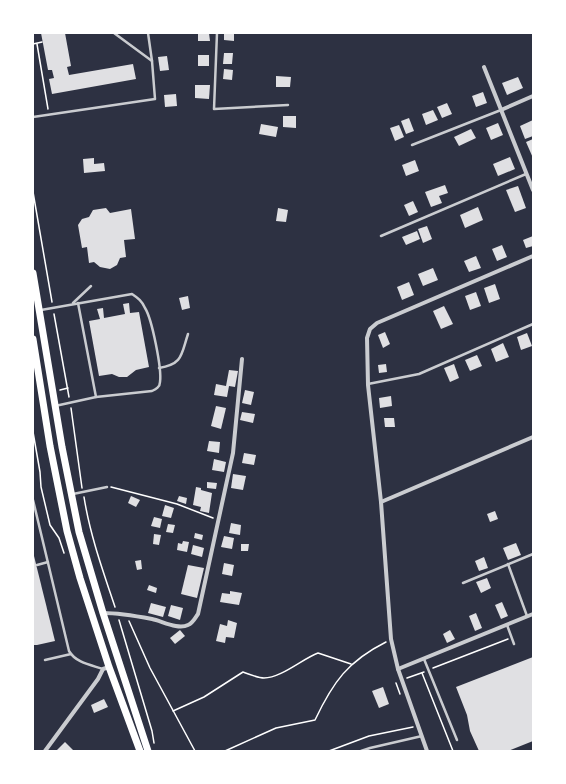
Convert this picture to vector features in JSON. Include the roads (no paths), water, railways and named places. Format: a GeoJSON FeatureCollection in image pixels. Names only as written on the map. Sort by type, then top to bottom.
{"type":"FeatureCollection","features":[{"type":"Feature","properties":{"kind":"main road"},"geometry":{"type":"LineString","coordinates":[[33,273],[55,406],[79,532],[143,749]]}},
{"type":"Feature","properties":{"kind":"main road"},"geometry":{"type":"LineString","coordinates":[[33,339],[50,446],[67,531],[106,668],[143,749]]}},
{"type":"Feature","properties":{"kind":"main road"},"geometry":{"type":"LineString","coordinates":[[39,377],[50,375]]}},
{"type":"Feature","properties":{"kind":"street"},"geometry":{"type":"LineString","coordinates":[[484,67],[533,190]]}},
{"type":"Feature","properties":{"kind":"street"},"geometry":{"type":"LineString","coordinates":[[501,110],[533,96]]}},
{"type":"Feature","properties":{"kind":"street"},"geometry":{"type":"LineString","coordinates":[[427,751],[398,669],[391,639],[381,502],[368,385],[367,338],[370,329],[377,322],[533,256]]}},
{"type":"Feature","properties":{"kind":"street"},"geometry":{"type":"LineString","coordinates":[[103,613],[126,614],[153,619],[181,627],[188,626],[193,622],[198,614],[233,453],[242,359]]}},
{"type":"Feature","properties":{"kind":"street"},"geometry":{"type":"LineString","coordinates":[[381,502],[533,437]]}},
{"type":"Feature","properties":{"kind":"street"},"geometry":{"type":"LineString","coordinates":[[398,669],[533,614]]}},
{"type":"Feature","properties":{"kind":"street"},"geometry":{"type":"LineString","coordinates":[[45,751],[106,668]]}},
{"type":"Feature","properties":{"kind":"lane"},"geometry":{"type":"LineString","coordinates":[[114,33],[152,61]]}},
{"type":"Feature","properties":{"kind":"lane"},"geometry":{"type":"LineString","coordinates":[[33,117],[155,99],[148,33]]}},
{"type":"Feature","properties":{"kind":"lane"},"geometry":{"type":"LineString","coordinates":[[217,33],[214,109],[288,105]]}},
{"type":"Feature","properties":{"kind":"lane"},"geometry":{"type":"LineString","coordinates":[[412,145],[501,110]]}},
{"type":"Feature","properties":{"kind":"lane"},"geometry":{"type":"LineString","coordinates":[[381,236],[526,174]]}},
{"type":"Feature","properties":{"kind":"lane"},"geometry":{"type":"LineString","coordinates":[[72,304],[91,286]]}},
{"type":"Feature","properties":{"kind":"lane"},"geometry":{"type":"LineString","coordinates":[[39,310],[132,294],[139,298],[146,308],[153,329],[159,368],[160,382],[158,388],[152,391],[96,397],[55,406]]}},
{"type":"Feature","properties":{"kind":"lane"},"geometry":{"type":"LineString","coordinates":[[78,303],[96,397]]}},
{"type":"Feature","properties":{"kind":"lane"},"geometry":{"type":"LineString","coordinates":[[368,385],[419,374],[533,324]]}},
{"type":"Feature","properties":{"kind":"lane"},"geometry":{"type":"LineString","coordinates":[[159,368],[170,366],[179,359],[188,334]]}},
{"type":"Feature","properties":{"kind":"lane"},"geometry":{"type":"LineString","coordinates":[[71,494],[107,487]]}},
{"type":"Feature","properties":{"kind":"lane"},"geometry":{"type":"LineString","coordinates":[[33,500],[69,651],[78,660],[106,668]]}},
{"type":"Feature","properties":{"kind":"lane"},"geometry":{"type":"LineString","coordinates":[[463,583],[533,554]]}},
{"type":"Feature","properties":{"kind":"lane"},"geometry":{"type":"LineString","coordinates":[[37,565],[48,562]]}},
{"type":"Feature","properties":{"kind":"lane"},"geometry":{"type":"LineString","coordinates":[[508,564],[527,617]]}},
{"type":"Feature","properties":{"kind":"lane"},"geometry":{"type":"LineString","coordinates":[[507,625],[514,644]]}},
{"type":"Feature","properties":{"kind":"lane"},"geometry":{"type":"LineString","coordinates":[[46,660],[71,654]]}},
{"type":"Feature","properties":{"kind":"lane"},"geometry":{"type":"LineString","coordinates":[[424,658],[458,740]]}},
{"type":"Feature","properties":{"kind":"lane"},"geometry":{"type":"LineString","coordinates":[[361,751],[422,736]]}}]}
